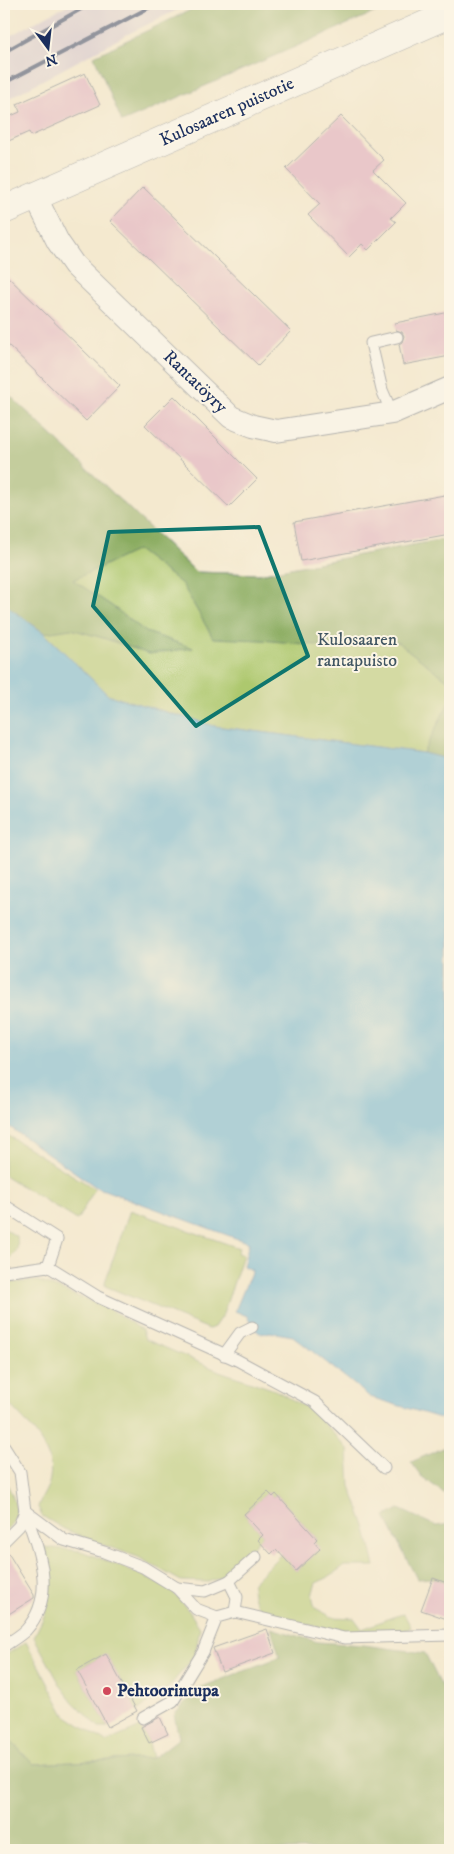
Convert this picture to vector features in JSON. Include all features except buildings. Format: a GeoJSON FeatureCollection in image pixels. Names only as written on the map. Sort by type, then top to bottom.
{"type":"FeatureCollection","features":[{"type":"Feature","properties":{"kind":"street","name":"Kulosaaren puistotie"},"geometry":{"type":"LineString","coordinates":[[4,210],[450,14]]}},
{"type":"Feature","properties":{"kind":"street","name":"Rantatöyry"},"geometry":{"type":"LineString","coordinates":[[35,196],[58,242],[74,266],[230,417],[276,432],[392,413],[450,388]]}},
{"type":"Feature","properties":{"kind":"lane"},"geometry":{"type":"LineString","coordinates":[[392,413],[382,390],[371,343],[397,337]]}},
{"type":"Feature","properties":{"kind":"lane"},"geometry":{"type":"LineString","coordinates":[[4,1205],[57,1239],[48,1266]]}},
{"type":"Feature","properties":{"kind":"lane"},"geometry":{"type":"LineString","coordinates":[[4,1272],[48,1266],[98,1297],[224,1355],[315,1402],[384,1468]]}},
{"type":"Feature","properties":{"kind":"lane"},"geometry":{"type":"LineString","coordinates":[[224,1355],[240,1333],[252,1327]]}},
{"type":"Feature","properties":{"kind":"lane"},"geometry":{"type":"LineString","coordinates":[[4,1447],[20,1472],[26,1511],[40,1560],[45,1586],[38,1613],[25,1631],[4,1646]]}},
{"type":"Feature","properties":{"kind":"lane"},"geometry":{"type":"LineString","coordinates":[[4,1541],[19,1526],[26,1511]]}},
{"type":"Feature","properties":{"kind":"lane"},"geometry":{"type":"LineString","coordinates":[[26,1511],[64,1540],[104,1552],[143,1567],[177,1588],[196,1608],[217,1617],[235,1612],[344,1638],[450,1635]]}},
{"type":"Feature","properties":{"kind":"lane"},"geometry":{"type":"LineString","coordinates":[[177,1588],[205,1591],[229,1581],[256,1557]]}},
{"type":"Feature","properties":{"kind":"lane"},"geometry":{"type":"LineString","coordinates":[[229,1581],[237,1597],[235,1612]]}},
{"type":"Feature","properties":{"kind":"lane"},"geometry":{"type":"LineString","coordinates":[[143,1718],[173,1700],[203,1652],[217,1617]]}},
{"type":"Feature","properties":{"kind":"highlighted area"},"geometry":{"type":"Polygon","coordinates":[[[259,527],[308,656],[196,726],[93,606],[109,532],[259,527]]]}},
{"type":"Feature","properties":{"kind":"shaded area"},"geometry":{"type":"Polygon","coordinates":[[[69,4],[189,4],[126,35],[4,101],[4,39],[69,4]]]}},
{"type":"Feature","properties":{"kind":"green space"},"geometry":{"type":"Polygon","coordinates":[[[203,4],[394,4],[122,122],[94,56],[203,4]]]}},
{"type":"Feature","properties":{"kind":"green space","name":"Kulosaaren rantapuisto"},"geometry":{"type":"Polygon","coordinates":[[[4,390],[196,572],[259,574],[450,538],[450,760],[423,753],[214,726],[108,695],[44,633],[4,604],[4,390]]]}},
{"type":"Feature","properties":{"kind":"green space"},"geometry":{"type":"Polygon","coordinates":[[[4,390],[196,572],[259,574],[450,538],[450,682],[397,642],[338,647],[213,638],[182,584],[137,550],[73,580],[146,632],[193,648],[149,654],[71,629],[44,633],[4,604],[4,390]]]}},
{"type":"Feature","properties":{"kind":"green space"},"geometry":{"type":"Polygon","coordinates":[[[450,700],[450,760],[423,753],[450,700]]]}},
{"type":"Feature","properties":{"kind":"green space"},"geometry":{"type":"Polygon","coordinates":[[[4,1133],[95,1189],[77,1220],[4,1175],[4,1133]]]}},
{"type":"Feature","properties":{"kind":"green space"},"geometry":{"type":"Polygon","coordinates":[[[130,1210],[239,1248],[237,1253],[243,1255],[223,1314],[214,1327],[209,1329],[105,1286],[130,1210]]]}},
{"type":"Feature","properties":{"kind":"green space"},"geometry":{"type":"Polygon","coordinates":[[[4,1228],[17,1237],[18,1242],[16,1252],[4,1262],[4,1228]]]}},
{"type":"Feature","properties":{"kind":"green space"},"geometry":{"type":"Polygon","coordinates":[[[38,1281],[110,1309],[142,1330],[145,1339],[219,1371],[275,1390],[311,1410],[348,1449],[350,1486],[365,1526],[375,1566],[344,1566],[316,1583],[312,1595],[315,1608],[332,1617],[354,1618],[362,1629],[404,1614],[411,1627],[401,1632],[357,1633],[296,1622],[264,1613],[254,1600],[252,1583],[281,1554],[296,1571],[320,1549],[314,1542],[317,1539],[276,1494],[273,1497],[268,1492],[244,1514],[263,1535],[231,1571],[208,1582],[181,1581],[138,1557],[64,1529],[42,1516],[38,1507],[50,1478],[48,1456],[36,1434],[4,1399],[4,1283],[38,1281]]]}},
{"type":"Feature","properties":{"kind":"green space"},"geometry":{"type":"Polygon","coordinates":[[[450,1445],[450,1503],[449,1497],[421,1476],[411,1462],[450,1445]]]}},
{"type":"Feature","properties":{"kind":"green space"},"geometry":{"type":"Polygon","coordinates":[[[4,1478],[14,1500],[16,1512],[13,1523],[4,1531],[4,1478]]]}},
{"type":"Feature","properties":{"kind":"green space"},"geometry":{"type":"Polygon","coordinates":[[[399,1509],[436,1526],[450,1524],[450,1584],[433,1578],[417,1579],[385,1517],[399,1509]]]}},
{"type":"Feature","properties":{"kind":"green space"},"geometry":{"type":"Polygon","coordinates":[[[44,1547],[81,1551],[138,1573],[172,1591],[200,1628],[195,1656],[167,1689],[137,1711],[106,1654],[77,1670],[108,1727],[99,1727],[73,1702],[61,1686],[34,1637],[45,1614],[51,1584],[44,1547]]]}},
{"type":"Feature","properties":{"kind":"green space"},"geometry":{"type":"Polygon","coordinates":[[[271,1628],[318,1642],[363,1645],[425,1653],[450,1703],[450,1850],[4,1850],[4,1734],[33,1764],[153,1758],[179,1738],[174,1715],[199,1688],[280,1657],[271,1628]]]}},
{"type":"Feature","properties":{"kind":"green space"},"geometry":{"type":"Polygon","coordinates":[[[26,1642],[65,1715],[106,1742],[141,1727],[149,1743],[153,1758],[33,1764],[4,1734],[4,1656],[26,1642]]]}},
{"type":"Feature","properties":{"kind":"water"},"geometry":{"type":"Polygon","coordinates":[[[4,604],[44,633],[108,695],[214,726],[423,753],[450,760],[450,1421],[370,1397],[293,1336],[270,1332],[261,1334],[252,1327],[247,1316],[235,1311],[252,1270],[243,1266],[249,1243],[96,1187],[4,1123],[4,604]]]}},
{"type":"Feature","properties":{"kind":"railway"},"geometry":{"type":"LineString","coordinates":[[4,52],[90,4]]}},
{"type":"Feature","properties":{"kind":"railway"},"geometry":{"type":"LineString","coordinates":[[4,83],[156,4]]}},
{"type":"Feature","properties":{"kind":"place","name":"Pehtoorintupa"},"geometry":{"type":"Point","coordinates":[107,1691]}}]}
